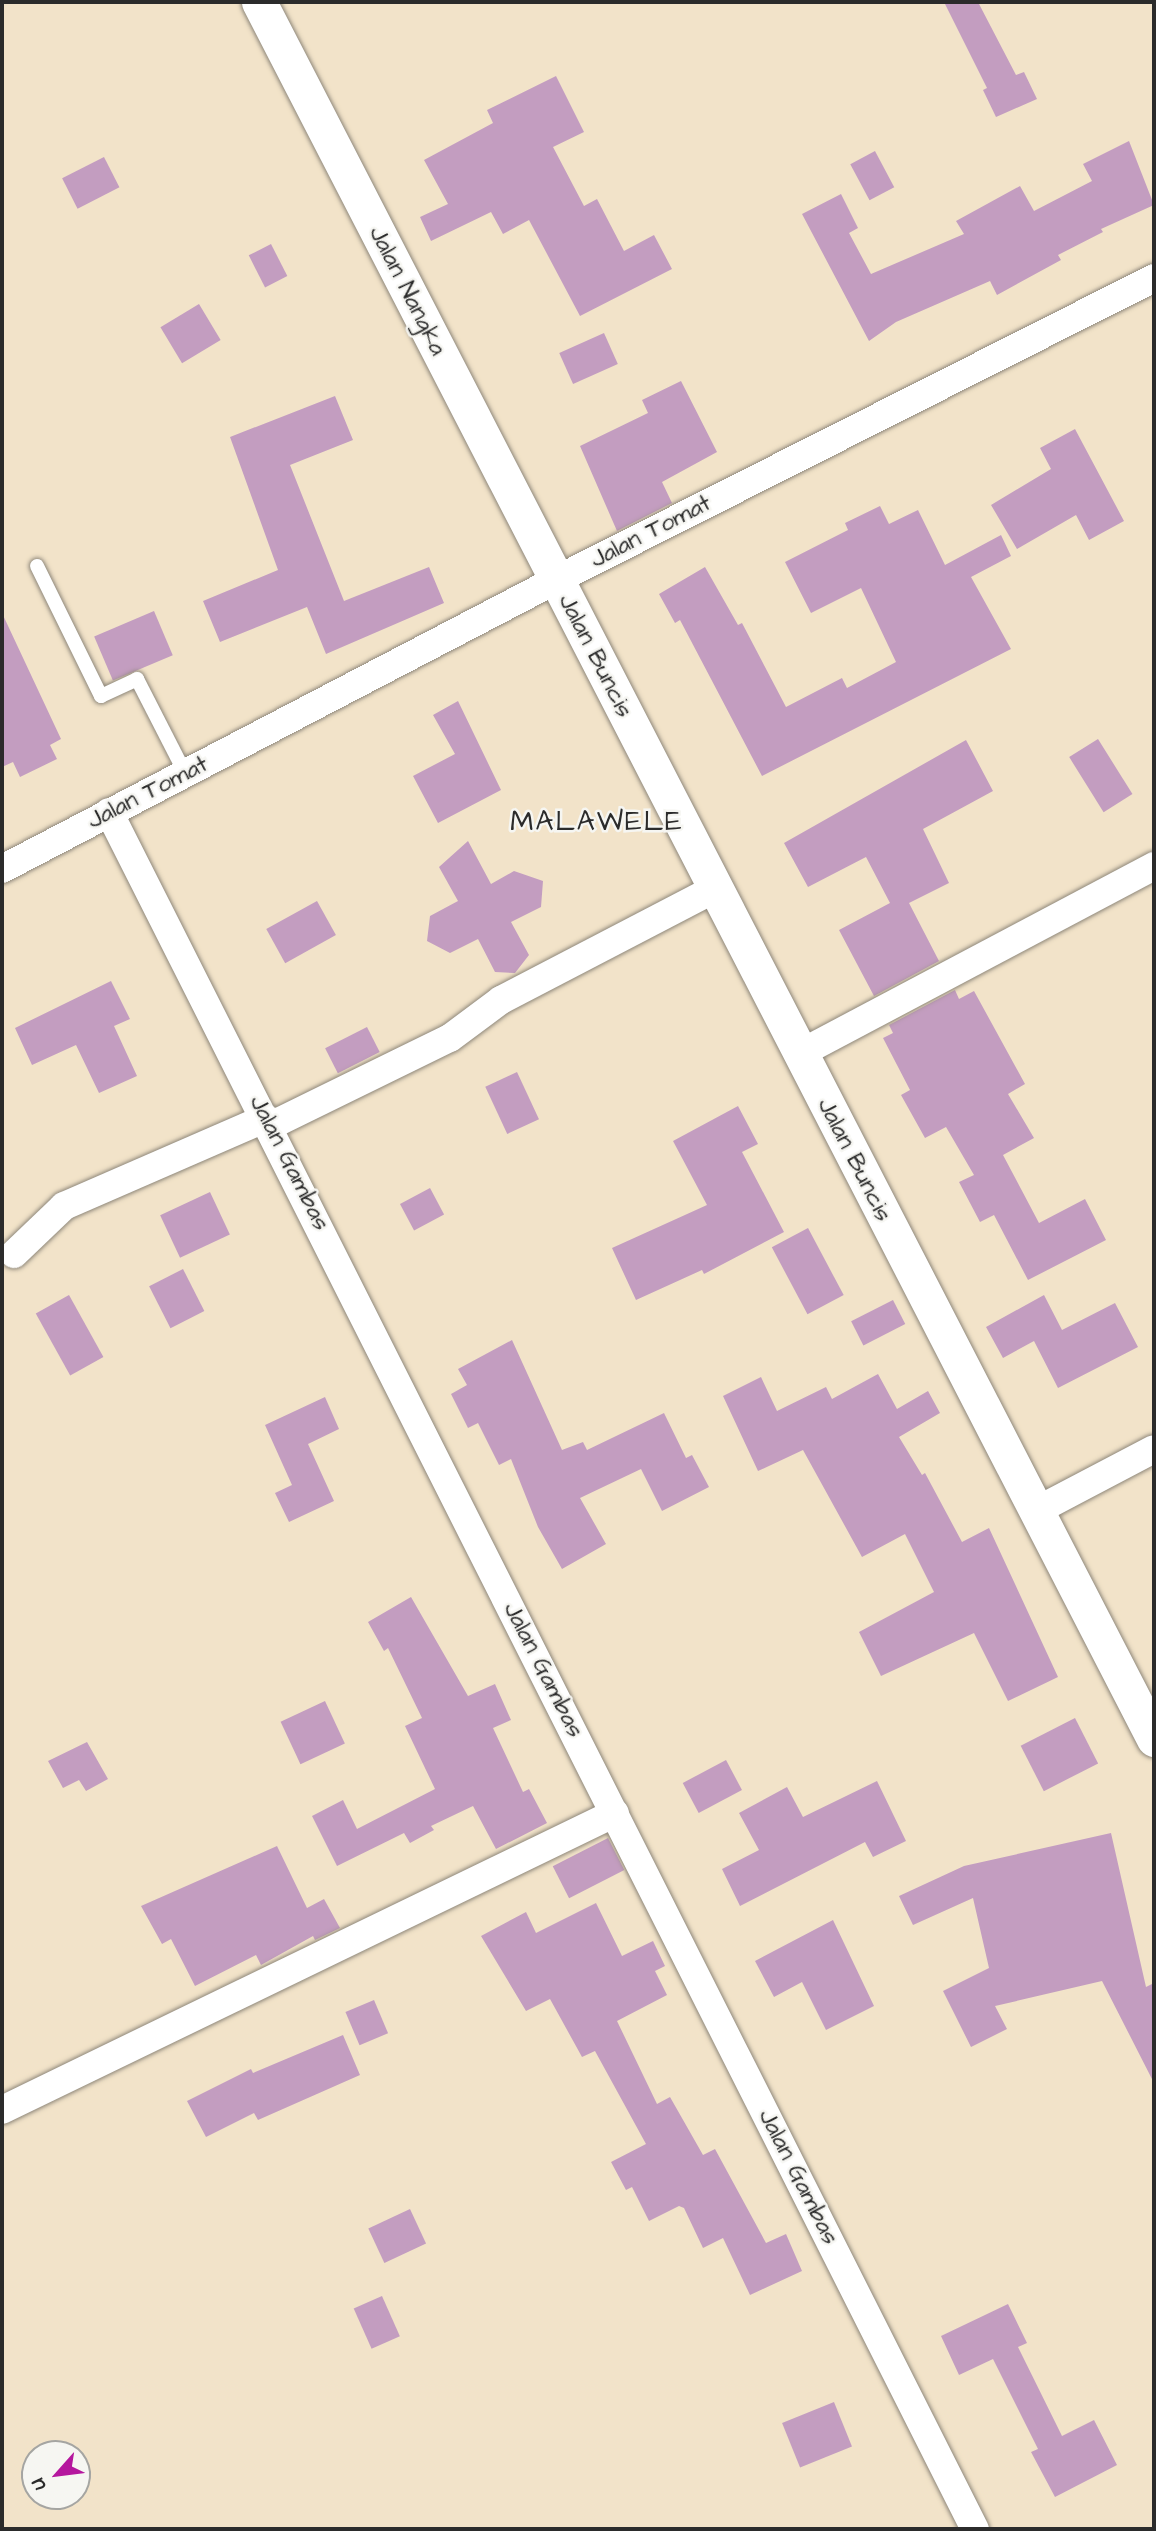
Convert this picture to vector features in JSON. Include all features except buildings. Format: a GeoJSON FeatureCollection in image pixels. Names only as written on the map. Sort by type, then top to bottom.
{"type":"FeatureCollection","features":[{"type":"Feature","properties":{"kind":"street","name":"Jalan Nangka"},"geometry":{"type":"LineString","coordinates":[[259,2],[556,580]]}},
{"type":"Feature","properties":{"kind":"street","name":"Jalan Tomat"},"geometry":{"type":"LineString","coordinates":[[2,869],[556,580],[1154,278]]}},
{"type":"Feature","properties":{"kind":"street","name":"Jalan Buncis"},"geometry":{"type":"LineString","coordinates":[[556,580],[1154,1739]]}},
{"type":"Feature","properties":{"kind":"street","name":"Jalan Gambas"},"geometry":{"type":"LineString","coordinates":[[109,812],[268,1122],[975,2529]]}},
{"type":"Feature","properties":{"kind":"street"},"geometry":{"type":"LineString","coordinates":[[799,1054],[1154,866]]}},
{"type":"Feature","properties":{"kind":"street"},"geometry":{"type":"LineString","coordinates":[[14,1254],[64,1206],[268,1122],[450,1038],[501,1000],[714,889]]}},
{"type":"Feature","properties":{"kind":"street"},"geometry":{"type":"LineString","coordinates":[[1036,1511],[1154,1449]]}},
{"type":"Feature","properties":{"kind":"street"},"geometry":{"type":"LineString","coordinates":[[2,2110],[615,1813]]}},
{"type":"Feature","properties":{"kind":"lane"},"geometry":{"type":"LineString","coordinates":[[37,566],[101,696],[136,679],[185,773]]}},
{"type":"Feature","properties":{"kind":"district","name":"MALAWELE"},"geometry":{"type":"Point","coordinates":[597,822]}}]}
